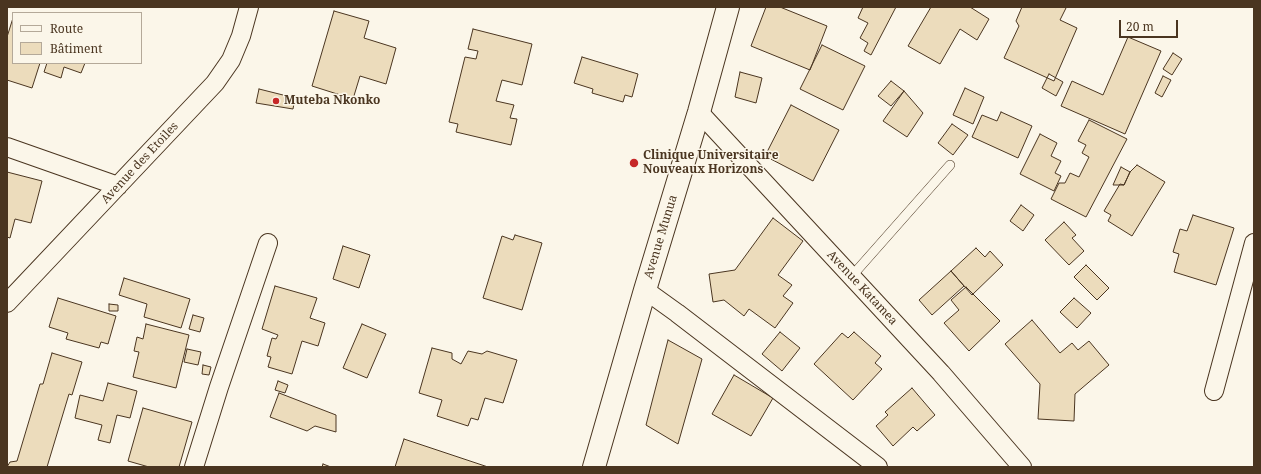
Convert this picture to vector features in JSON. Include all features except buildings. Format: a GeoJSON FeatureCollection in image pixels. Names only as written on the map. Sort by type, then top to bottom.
{"type":"FeatureCollection","features":[{"type":"Feature","properties":{"kind":"main road","name":"Avenue Munua"},"geometry":{"type":"LineString","coordinates":[[594,467],[645,290],[699,112],[728,7]]}},
{"type":"Feature","properties":{"kind":"street","name":"Avenue des Etoiles"},"geometry":{"type":"LineString","coordinates":[[7,303],[215,83],[231,60],[241,36],[249,7]]}},
{"type":"Feature","properties":{"kind":"street","name":"Avenue Katamea"},"geometry":{"type":"LineString","coordinates":[[699,112],[941,373],[1022,467]]}},
{"type":"Feature","properties":{"kind":"street"},"geometry":{"type":"LineString","coordinates":[[7,147],[118,186]]}},
{"type":"Feature","properties":{"kind":"street"},"geometry":{"type":"LineString","coordinates":[[194,467],[219,387],[268,242]]}},
{"type":"Feature","properties":{"kind":"street"},"geometry":{"type":"LineString","coordinates":[[1214,391],[1254,243]]}},
{"type":"Feature","properties":{"kind":"street"},"geometry":{"type":"LineString","coordinates":[[645,290],[678,313],[878,467]]}},
{"type":"Feature","properties":{"kind":"lane"},"geometry":{"type":"LineString","coordinates":[[852,277],[950,165]]}},
{"type":"Feature","properties":{"kind":"place","name":"Muteba Nkonko"},"geometry":{"type":"Point","coordinates":[276,101]}},
{"type":"Feature","properties":{"kind":"place","name":"Clinique Universitaire Nouveaux Horizons"},"geometry":{"type":"Point","coordinates":[634,163]}}]}
